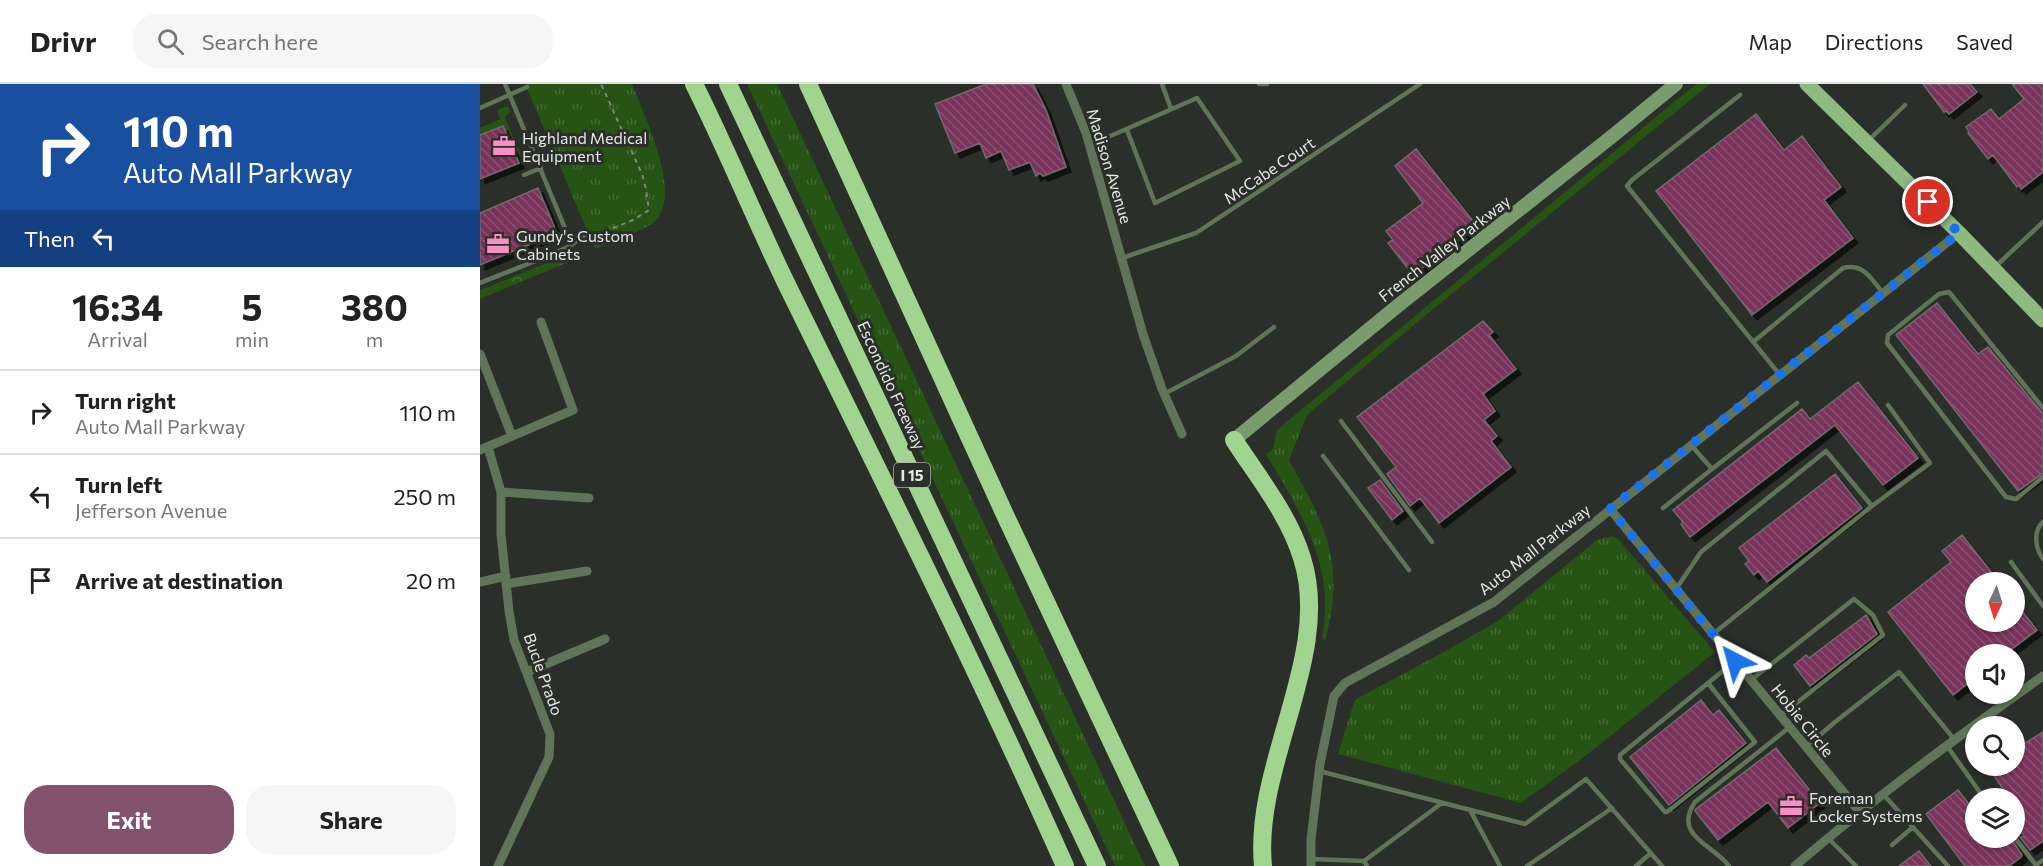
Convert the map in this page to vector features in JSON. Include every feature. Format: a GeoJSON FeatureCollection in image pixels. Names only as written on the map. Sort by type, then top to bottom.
{"type":"FeatureCollection","features":[{"type":"Feature","properties":{"kind":"highway"},"geometry":{"type":"LineString","coordinates":[[694,84],[723,142],[765,239],[936,589],[1065,866]]}},
{"type":"Feature","properties":{"kind":"highway","name":"Escondido Freeway"},"geometry":{"type":"LineString","coordinates":[[728,84],[1097,866]]}},
{"type":"Feature","properties":{"kind":"highway"},"geometry":{"type":"LineString","coordinates":[[808,84],[1005,517],[1170,866]]}},
{"type":"Feature","properties":{"kind":"highway"},"geometry":{"type":"LineString","coordinates":[[814,84],[817,104]]}},
{"type":"Feature","properties":{"kind":"highway"},"geometry":{"type":"LineString","coordinates":[[1234,440],[1285,520],[1302,559],[1308,590],[1309,621],[1302,661],[1269,785],[1263,824],[1263,866]]}},
{"type":"Feature","properties":{"kind":"main road","name":"French Valley Parkway"},"geometry":{"type":"LineString","coordinates":[[1234,440],[1676,84]]}},
{"type":"Feature","properties":{"kind":"main road"},"geometry":{"type":"LineString","coordinates":[[1807,84],[1994,267],[2043,320]]}},
{"type":"Feature","properties":{"kind":"street","name":"Madison Avenue"},"geometry":{"type":"LineString","coordinates":[[1066,84],[1090,145],[1143,334],[1164,394],[1182,434]]}},
{"type":"Feature","properties":{"kind":"street","name":"Auto Mall Parkway"},"geometry":{"type":"LineString","coordinates":[[1311,863],[1311,839],[1319,771],[1334,696],[1345,683],[1494,602],[1959,233]]}},
{"type":"Feature","properties":{"kind":"street","name":"Bucle Prado"},"geometry":{"type":"LineString","coordinates":[[498,866],[549,757],[550,734],[514,640],[501,534],[501,492],[484,448],[573,410],[541,322]]}},
{"type":"Feature","properties":{"kind":"street"},"geometry":{"type":"LineString","coordinates":[[480,354],[512,436]]}},
{"type":"Feature","properties":{"kind":"street"},"geometry":{"type":"LineString","coordinates":[[501,492],[589,498]]}},
{"type":"Feature","properties":{"kind":"street","name":"Hobie Circle"},"geometry":{"type":"LineString","coordinates":[[1610,509],[1859,811]]}},
{"type":"Feature","properties":{"kind":"street"},"geometry":{"type":"LineString","coordinates":[[480,582],[587,571]]}},
{"type":"Feature","properties":{"kind":"street"},"geometry":{"type":"LineString","coordinates":[[527,672],[605,639]]}},
{"type":"Feature","properties":{"kind":"street"},"geometry":{"type":"LineString","coordinates":[[1795,866],[1882,793],[2043,676]]}},
{"type":"Feature","properties":{"kind":"lane"},"geometry":{"type":"LineString","coordinates":[[505,84],[572,245]]}},
{"type":"Feature","properties":{"kind":"lane"},"geometry":{"type":"LineString","coordinates":[[1162,84],[1171,110]]}},
{"type":"Feature","properties":{"kind":"lane"},"geometry":{"type":"LineString","coordinates":[[1260,84],[1267,84]]}},
{"type":"Feature","properties":{"kind":"lane","name":"McCabe Court"},"geometry":{"type":"LineString","coordinates":[[1122,258],[1196,233],[1420,84]]}},
{"type":"Feature","properties":{"kind":"lane"},"geometry":{"type":"LineString","coordinates":[[480,108],[526,87]]}},
{"type":"Feature","properties":{"kind":"lane"},"geometry":{"type":"LineString","coordinates":[[1740,95],[1627,186],[1780,375]]}},
{"type":"Feature","properties":{"kind":"lane"},"geometry":{"type":"LineString","coordinates":[[1090,145],[1197,98],[1240,160],[1155,203],[1127,130]]}},
{"type":"Feature","properties":{"kind":"lane"},"geometry":{"type":"LineString","coordinates":[[1867,142],[1905,105]]}},
{"type":"Feature","properties":{"kind":"lane"},"geometry":{"type":"LineString","coordinates":[[524,175],[541,168]]}},
{"type":"Feature","properties":{"kind":"lane"},"geometry":{"type":"LineString","coordinates":[[1994,267],[2043,222]]}},
{"type":"Feature","properties":{"kind":"lane"},"geometry":{"type":"LineString","coordinates":[[480,283],[572,245],[579,237],[588,236]]}},
{"type":"Feature","properties":{"kind":"lane"},"geometry":{"type":"LineString","coordinates":[[1752,342],[1843,268],[1853,266],[1863,270],[1883,293]]}},
{"type":"Feature","properties":{"kind":"lane"},"geometry":{"type":"LineString","coordinates":[[2043,408],[1949,292],[1939,294],[1888,335],[1887,343],[2006,497],[2016,499],[2043,477]]}},
{"type":"Feature","properties":{"kind":"lane"},"geometry":{"type":"LineString","coordinates":[[1164,394],[1236,356],[1274,327]]}},
{"type":"Feature","properties":{"kind":"lane"},"geometry":{"type":"LineString","coordinates":[[1663,508],[1797,402]]}},
{"type":"Feature","properties":{"kind":"lane"},"geometry":{"type":"LineString","coordinates":[[1713,634],[1930,462],[1888,405]]}},
{"type":"Feature","properties":{"kind":"lane"},"geometry":{"type":"LineString","coordinates":[[1341,420],[1432,542]]}},
{"type":"Feature","properties":{"kind":"lane"},"geometry":{"type":"LineString","coordinates":[[1691,445],[1712,469]]}},
{"type":"Feature","properties":{"kind":"lane"},"geometry":{"type":"LineString","coordinates":[[1676,589],[1701,552],[1826,451],[1872,506]]}},
{"type":"Feature","properties":{"kind":"lane"},"geometry":{"type":"LineString","coordinates":[[1323,456],[1409,570]]}},
{"type":"Feature","properties":{"kind":"lane"},"geometry":{"type":"LineString","coordinates":[[2043,522],[2038,526],[2036,537],[2038,553],[2043,559]]}},
{"type":"Feature","properties":{"kind":"lane"},"geometry":{"type":"LineString","coordinates":[[2011,562],[2043,606]]}},
{"type":"Feature","properties":{"kind":"lane"},"geometry":{"type":"LineString","coordinates":[[1750,680],[1854,599],[1873,615],[1883,635],[1780,716]]}},
{"type":"Feature","properties":{"kind":"lane"},"geometry":{"type":"LineString","coordinates":[[1735,661],[1620,754],[1620,759],[1666,813],[1755,740]]}},
{"type":"Feature","properties":{"kind":"lane"},"geometry":{"type":"LineString","coordinates":[[1806,747],[1899,672],[1950,742],[1978,788]]}},
{"type":"Feature","properties":{"kind":"lane"},"geometry":{"type":"LineString","coordinates":[[1708,683],[1755,740],[1764,747]]}},
{"type":"Feature","properties":{"kind":"lane"},"geometry":{"type":"LineString","coordinates":[[1729,866],[1700,843],[1688,820],[1690,810],[1695,802],[1790,728]]}},
{"type":"Feature","properties":{"kind":"lane"},"geometry":{"type":"LineString","coordinates":[[1319,771],[1525,824],[1586,779],[1662,866]]}},
{"type":"Feature","properties":{"kind":"lane"},"geometry":{"type":"LineString","coordinates":[[1882,793],[1948,866]]}},
{"type":"Feature","properties":{"kind":"lane"},"geometry":{"type":"LineString","coordinates":[[1311,863],[1365,863],[1442,802]]}},
{"type":"Feature","properties":{"kind":"lane"},"geometry":{"type":"LineString","coordinates":[[1527,866],[1612,808]]}},
{"type":"Feature","properties":{"kind":"lane"},"geometry":{"type":"LineString","coordinates":[[1470,810],[1500,866]]}},
{"type":"Feature","properties":{"kind":"lane"},"geometry":{"type":"LineString","coordinates":[[1892,845],[1913,827]]}},
{"type":"Feature","properties":{"kind":"lane"},"geometry":{"type":"LineString","coordinates":[[1828,837],[1856,866]]}},
{"type":"Feature","properties":{"kind":"lane"},"geometry":{"type":"LineString","coordinates":[[2023,848],[2036,865],[2043,860]]}},
{"type":"Feature","properties":{"kind":"lane"},"geometry":{"type":"LineString","coordinates":[[1636,866],[1651,853]]}},
{"type":"Feature","properties":{"kind":"path"},"geometry":{"type":"LineString","coordinates":[[588,236],[600,235],[642,216],[649,210],[642,174],[601,84]]}},
{"type":"Feature","properties":{"kind":"green space"},"geometry":{"type":"Polygon","coordinates":[[[525,84],[632,84],[652,134],[663,174],[665,192],[663,208],[655,221],[636,232],[595,249],[525,84]]]}},
{"type":"Feature","properties":{"kind":"green space"},"geometry":{"type":"Polygon","coordinates":[[[747,84],[777,84],[1145,866],[1115,866],[747,84]]]}},
{"type":"Feature","properties":{"kind":"green space"},"geometry":{"type":"Polygon","coordinates":[[[1696,84],[1710,84],[1307,415],[1289,460],[1313,506],[1329,546],[1333,567],[1333,589],[1331,614],[1325,641],[1322,638],[1325,612],[1320,564],[1303,519],[1266,454],[1273,449],[1277,430],[1696,84]]]}},
{"type":"Feature","properties":{"kind":"green space"},"geometry":{"type":"Polygon","coordinates":[[[507,106],[511,112],[505,117],[521,155],[527,154],[529,159],[519,163],[503,126],[480,135],[480,128],[500,119],[497,110],[507,106]]]}},
{"type":"Feature","properties":{"kind":"green space"},"geometry":{"type":"Polygon","coordinates":[[[572,253],[575,259],[480,299],[480,290],[572,253]]]}},
{"type":"Feature","properties":{"kind":"green space"},"geometry":{"type":"Polygon","coordinates":[[[1612,536],[1618,539],[1715,652],[1584,757],[1521,803],[1338,754],[1354,702],[1358,698],[1498,621],[1597,540],[1612,536]]]}},
{"type":"Feature","properties":{"kind":"building"},"geometry":{"type":"Polygon","coordinates":[[[986,84],[1033,84],[1046,110],[1066,167],[1043,176],[1040,173],[1036,176],[1030,162],[1009,170],[1001,151],[986,158],[980,143],[955,153],[935,104],[986,84]]]}},
{"type":"Feature","properties":{"kind":"building"},"geometry":{"type":"Polygon","coordinates":[[[1923,84],[1970,84],[1977,92],[1949,114],[1944,112],[1923,84]]]}},
{"type":"Feature","properties":{"kind":"building"},"geometry":{"type":"Polygon","coordinates":[[[2012,84],[2043,84],[2043,172],[2021,189],[2019,185],[2017,187],[1993,155],[1988,159],[1966,127],[1991,109],[1999,119],[2024,99],[2012,84]]]}},
{"type":"Feature","properties":{"kind":"building"},"geometry":{"type":"Polygon","coordinates":[[[1756,114],[1784,150],[1802,136],[1841,187],[1824,200],[1853,238],[1752,315],[1656,191],[1756,114]]]}},
{"type":"Feature","properties":{"kind":"building"},"geometry":{"type":"Polygon","coordinates":[[[503,126],[519,163],[480,179],[480,135],[503,126]]]}},
{"type":"Feature","properties":{"kind":"building"},"geometry":{"type":"Polygon","coordinates":[[[1416,149],[1477,226],[1413,275],[1388,243],[1393,240],[1386,231],[1423,203],[1395,166],[1416,149]]]}},
{"type":"Feature","properties":{"kind":"building"},"geometry":{"type":"Polygon","coordinates":[[[538,188],[557,233],[480,265],[480,213],[538,188]]]}},
{"type":"Feature","properties":{"kind":"building"},"geometry":{"type":"Polygon","coordinates":[[[1937,303],[1978,354],[1988,347],[2043,414],[2043,473],[2018,491],[1896,335],[1937,303]]]}},
{"type":"Feature","properties":{"kind":"building"},"geometry":{"type":"Polygon","coordinates":[[[1483,321],[1493,332],[1489,335],[1516,369],[1483,394],[1495,411],[1484,420],[1497,436],[1491,441],[1511,467],[1439,523],[1420,498],[1410,506],[1387,474],[1396,467],[1357,417],[1483,321]]]}},
{"type":"Feature","properties":{"kind":"building"},"geometry":{"type":"Polygon","coordinates":[[[1858,382],[1918,458],[1883,485],[1835,425],[1690,537],[1681,524],[1683,522],[1673,510],[1802,409],[1810,419],[1858,382]]]}},
{"type":"Feature","properties":{"kind":"building"},"geometry":{"type":"Polygon","coordinates":[[[1835,474],[1862,508],[1767,582],[1758,571],[1754,575],[1745,564],[1749,561],[1739,548],[1835,474]]]}},
{"type":"Feature","properties":{"kind":"building"},"geometry":{"type":"Polygon","coordinates":[[[1380,480],[1403,511],[1392,520],[1368,488],[1380,480]]]}},
{"type":"Feature","properties":{"kind":"building"},"geometry":{"type":"Polygon","coordinates":[[[1962,535],[1991,572],[1965,572],[1965,632],[2025,632],[2025,615],[2037,630],[2018,644],[1965,644],[1965,686],[1953,695],[1888,612],[1951,562],[1942,551],[1962,535]]]}},
{"type":"Feature","properties":{"kind":"building"},"geometry":{"type":"Polygon","coordinates":[[[1866,615],[1877,634],[1810,686],[1794,665],[1806,655],[1809,658],[1866,615]]]}},
{"type":"Feature","properties":{"kind":"building"},"geometry":{"type":"Polygon","coordinates":[[[1701,700],[1713,715],[1719,710],[1746,743],[1669,805],[1630,757],[1701,700]]]}},
{"type":"Feature","properties":{"kind":"building"},"geometry":{"type":"Polygon","coordinates":[[[2043,732],[2043,841],[2030,850],[2025,844],[2025,788],[2002,788],[1994,776],[2025,776],[2025,743],[2043,732]]]}},
{"type":"Feature","properties":{"kind":"building"},"geometry":{"type":"Polygon","coordinates":[[[1776,748],[1820,803],[1788,828],[1768,802],[1718,840],[1695,811],[1696,809],[1776,748]]]}},
{"type":"Feature","properties":{"kind":"building"},"geometry":{"type":"Polygon","coordinates":[[[1958,790],[1965,799],[1965,848],[2017,848],[2022,855],[2009,866],[1965,866],[1926,814],[1958,790]]]}},
{"type":"Feature","properties":{"kind":"building"},"geometry":{"type":"Polygon","coordinates":[[[1919,851],[1931,866],[1899,866],[1919,851]]]}},
{"type":"Feature","properties":{"kind":"place","name":"Highland Medical Equipment"},"geometry":{"type":"Point","coordinates":[504,146]}},
{"type":"Feature","properties":{"kind":"place","name":"Gundy's Custom Cabinets"},"geometry":{"type":"Point","coordinates":[498,244]}},
{"type":"Feature","properties":{"kind":"place","name":"Foreman Locker Systems"},"geometry":{"type":"Point","coordinates":[1791,806]}},
{"type":"Feature","properties":{"kind":"route"},"geometry":{"type":"LineString","coordinates":[[1735,661],[1610,509],[1959,233],[1928,202]]}}]}
